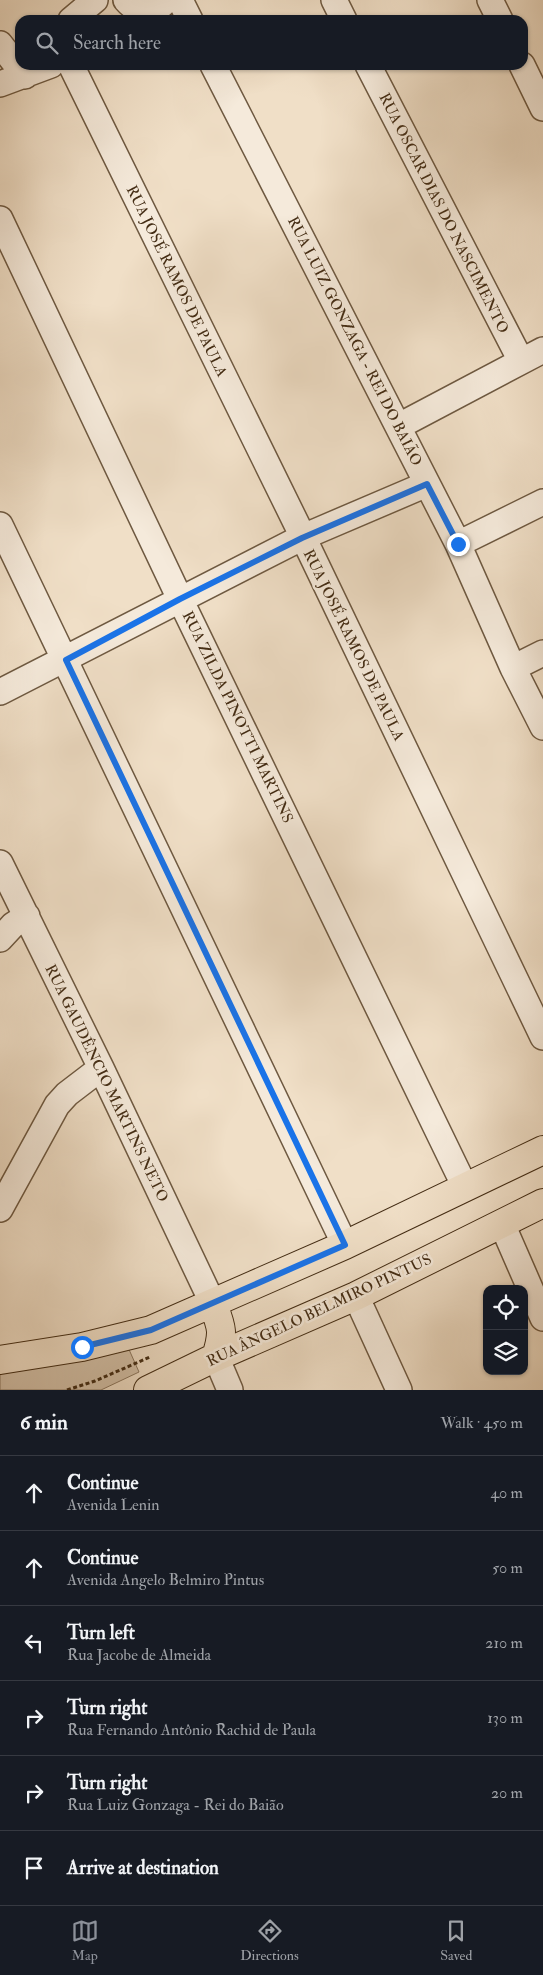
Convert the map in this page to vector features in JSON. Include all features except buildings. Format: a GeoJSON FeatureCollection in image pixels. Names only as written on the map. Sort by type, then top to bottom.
{"type":"FeatureCollection","features":[{"type":"Feature","properties":{"kind":"main road"},"geometry":{"type":"LineString","coordinates":[[0,1360],[82,1347],[151,1330],[345,1245],[543,1150]]}},
{"type":"Feature","properties":{"kind":"main road","name":"RUA ÂNGELO BELMIRO PINTUS"},"geometry":{"type":"LineString","coordinates":[[148,1390],[216,1357],[356,1296],[543,1203]]}},
{"type":"Feature","properties":{"kind":"main road"},"geometry":{"type":"LineString","coordinates":[[213,1304],[221,1326],[222,1338],[216,1357]]}},
{"type":"Feature","properties":{"kind":"street"},"geometry":{"type":"LineString","coordinates":[[77,15],[95,0]]}},
{"type":"Feature","properties":{"kind":"street"},"geometry":{"type":"LineString","coordinates":[[126,0],[134,8],[151,10]]}},
{"type":"Feature","properties":{"kind":"street"},"geometry":{"type":"LineString","coordinates":[[180,0],[188,15]]}},
{"type":"Feature","properties":{"kind":"street"},"geometry":{"type":"LineString","coordinates":[[334,0],[342,15]]}},
{"type":"Feature","properties":{"kind":"street"},"geometry":{"type":"LineString","coordinates":[[490,0],[498,15]]}},
{"type":"Feature","properties":{"kind":"street"},"geometry":{"type":"LineString","coordinates":[[0,84],[12,64]]}},
{"type":"Feature","properties":{"kind":"street","name":"RUA JOSÉ RAMOS DE PAULA"},"geometry":{"type":"LineString","coordinates":[[73,70],[543,1037]]}},
{"type":"Feature","properties":{"kind":"street","name":"RUA LUIZ GONZAGA - REI DO BAIÃO"},"geometry":{"type":"LineString","coordinates":[[216,70],[458,544],[513,668],[543,727]]}},
{"type":"Feature","properties":{"kind":"street","name":"RUA OSCAR DIAS DO NASCIMENTO"},"geometry":{"type":"LineString","coordinates":[[371,70],[521,361]]}},
{"type":"Feature","properties":{"kind":"street"},"geometry":{"type":"LineString","coordinates":[[524,70],[543,108]]}},
{"type":"Feature","properties":{"kind":"street","name":"RUA ZILDA PINOTTI MARTINS"},"geometry":{"type":"LineString","coordinates":[[0,219],[180,599],[464,1187]]}},
{"type":"Feature","properties":{"kind":"street"},"geometry":{"type":"LineString","coordinates":[[399,426],[543,350]]}},
{"type":"Feature","properties":{"kind":"street"},"geometry":{"type":"LineString","coordinates":[[0,692],[302,538],[427,484]]}},
{"type":"Feature","properties":{"kind":"street"},"geometry":{"type":"LineString","coordinates":[[458,544],[543,502]]}},
{"type":"Feature","properties":{"kind":"street"},"geometry":{"type":"LineString","coordinates":[[0,525],[345,1245]]}},
{"type":"Feature","properties":{"kind":"street"},"geometry":{"type":"LineString","coordinates":[[513,668],[543,653]]}},
{"type":"Feature","properties":{"kind":"street","name":"RUA GAUDÊNCIO MARTINS NETO"},"geometry":{"type":"LineString","coordinates":[[0,863],[101,1068],[213,1304]]}},
{"type":"Feature","properties":{"kind":"street"},"geometry":{"type":"LineString","coordinates":[[0,939],[12,925],[27,916]]}},
{"type":"Feature","properties":{"kind":"street"},"geometry":{"type":"LineString","coordinates":[[0,1209],[57,1106],[67,1094],[101,1068]]}},
{"type":"Feature","properties":{"kind":"street"},"geometry":{"type":"LineString","coordinates":[[502,1224],[543,1318]]}},
{"type":"Feature","properties":{"kind":"street"},"geometry":{"type":"LineString","coordinates":[[356,1296],[398,1390]]}},
{"type":"Feature","properties":{"kind":"street"},"geometry":{"type":"LineString","coordinates":[[216,1357],[230,1390]]}},
{"type":"Feature","properties":{"kind":"shaded area"},"geometry":{"type":"Polygon","coordinates":[[[127,1345],[139,1372],[101,1390],[0,1390],[0,1368],[127,1345]]]}},
{"type":"Feature","properties":{"kind":"route"},"geometry":{"type":"LineString","coordinates":[[82,1347],[151,1330],[345,1245],[66,660],[180,599],[302,538],[427,484],[458,544]]}}]}
